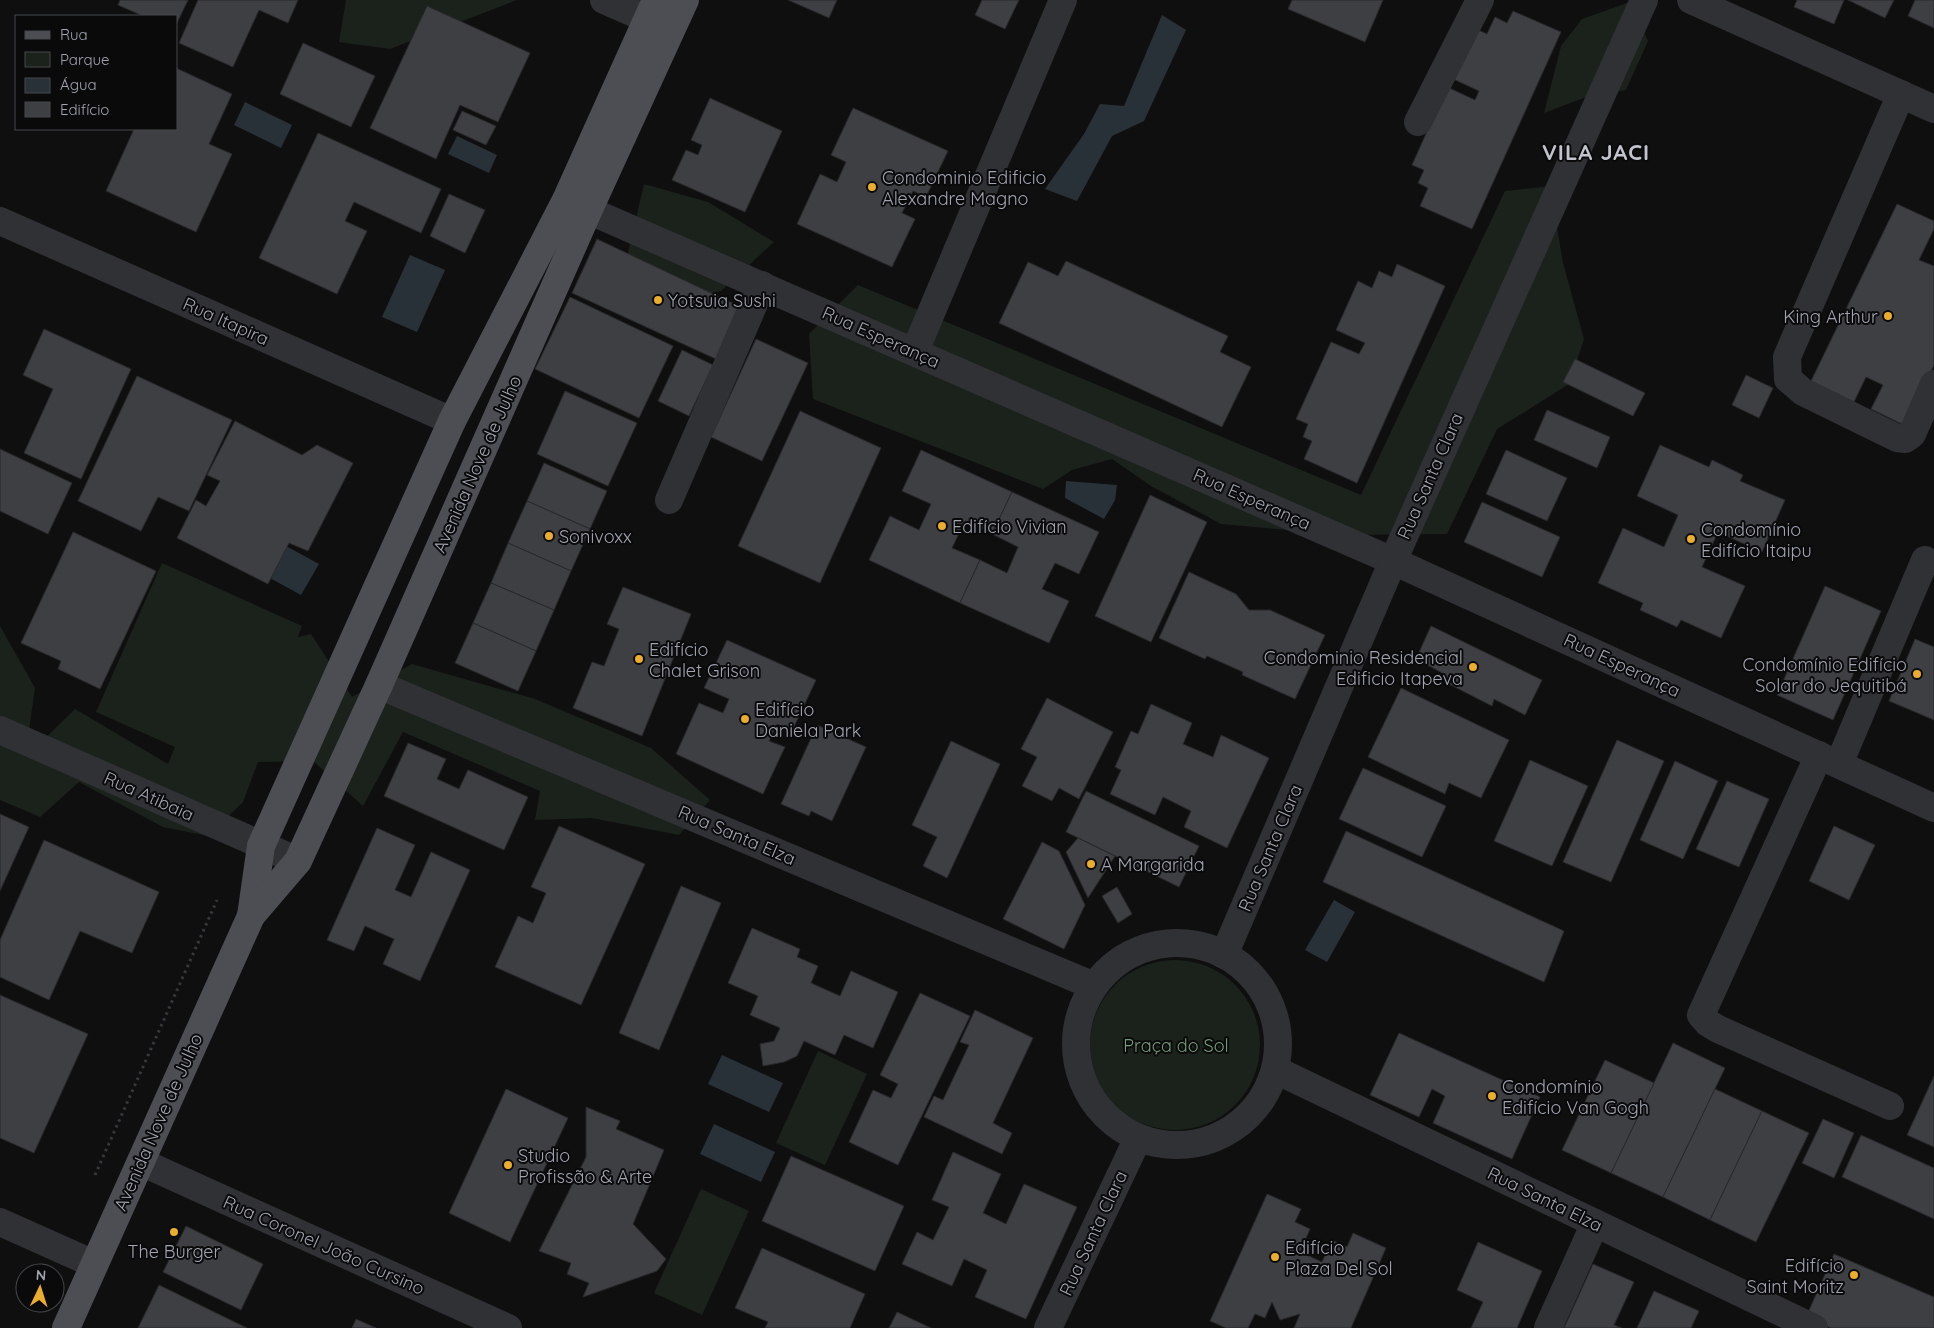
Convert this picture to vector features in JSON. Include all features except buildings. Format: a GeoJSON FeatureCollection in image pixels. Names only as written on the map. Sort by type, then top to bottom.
{"type":"FeatureCollection","features":[{"type":"Feature","properties":{"kind":"main road","name":"Avenida Nove de Julho"},"geometry":{"type":"LineString","coordinates":[[251,916],[298,861],[379,685],[577,205],[658,16],[685,0]]}},
{"type":"Feature","properties":{"kind":"main road","name":"Avenida Nove de Julho"},"geometry":{"type":"LineString","coordinates":[[66,1328],[251,916],[261,846],[452,421],[577,205]]}},
{"type":"Feature","properties":{"kind":"street"},"geometry":{"type":"LineString","coordinates":[[604,0],[658,16]]}},
{"type":"Feature","properties":{"kind":"street"},"geometry":{"type":"LineString","coordinates":[[915,351],[1063,0]]}},
{"type":"Feature","properties":{"kind":"street"},"geometry":{"type":"LineString","coordinates":[[1418,122],[1480,0]]}},
{"type":"Feature","properties":{"kind":"street","name":"Rua Santa Clara"},"geometry":{"type":"LineString","coordinates":[[1224,955],[1392,561],[1644,0]]}},
{"type":"Feature","properties":{"kind":"street"},"geometry":{"type":"LineString","coordinates":[[1691,0],[1934,109]]}},
{"type":"Feature","properties":{"kind":"street"},"geometry":{"type":"LineString","coordinates":[[1901,94],[1787,357],[1788,379],[1803,392],[1897,438],[1905,439],[1912,434],[1934,384]]}},
{"type":"Feature","properties":{"kind":"street","name":"Rua Esperança"},"geometry":{"type":"LineString","coordinates":[[577,205],[915,351],[1392,561],[1934,808]]}},
{"type":"Feature","properties":{"kind":"street","name":"Rua Itapira"},"geometry":{"type":"LineString","coordinates":[[0,221],[452,421]]}},
{"type":"Feature","properties":{"kind":"street"},"geometry":{"type":"LineString","coordinates":[[669,500],[762,285]]}},
{"type":"Feature","properties":{"kind":"street"},"geometry":{"type":"LineString","coordinates":[[1890,1106],[1718,1029],[1708,1024],[1701,1015],[1829,759],[1925,560]]}},
{"type":"Feature","properties":{"kind":"street","name":"Rua Santa Elza"},"geometry":{"type":"LineString","coordinates":[[379,685],[1094,986]]}},
{"type":"Feature","properties":{"kind":"street","name":"Rua Atibaia"},"geometry":{"type":"LineString","coordinates":[[0,730],[298,861]]}},
{"type":"Feature","properties":{"kind":"street"},"geometry":{"type":"LineString","coordinates":[[1171,943],[1201,946],[1224,955],[1231,958],[1255,979],[1272,1006],[1279,1038],[1276,1070],[1261,1101],[1237,1126],[1206,1141],[1172,1145],[1138,1138],[1112,1122],[1092,1100],[1080,1072],[1075,1043],[1080,1013],[1094,986],[1115,964],[1141,950],[1171,943]]}},
{"type":"Feature","properties":{"kind":"street","name":"Rua Santa Elza"},"geometry":{"type":"LineString","coordinates":[[1276,1070],[1814,1328]]}},
{"type":"Feature","properties":{"kind":"street","name":"Rua Santa Clara"},"geometry":{"type":"LineString","coordinates":[[1048,1328],[1138,1138]]}},
{"type":"Feature","properties":{"kind":"street","name":"Rua Coronel João Cursino"},"geometry":{"type":"LineString","coordinates":[[140,1162],[508,1328]]}},
{"type":"Feature","properties":{"kind":"street"},"geometry":{"type":"LineString","coordinates":[[0,1222],[94,1264]]}},
{"type":"Feature","properties":{"kind":"street"},"geometry":{"type":"LineString","coordinates":[[1548,1328],[1594,1223]]}},
{"type":"Feature","properties":{"kind":"green space"},"geometry":{"type":"Polygon","coordinates":[[[346,0],[517,0],[390,49],[339,42],[346,0]]]}},
{"type":"Feature","properties":{"kind":"green space"},"geometry":{"type":"Polygon","coordinates":[[[1630,2],[1648,41],[1626,90],[1586,97],[1544,113],[1561,46],[1582,19],[1630,2]]]}},
{"type":"Feature","properties":{"kind":"green space"},"geometry":{"type":"Polygon","coordinates":[[[644,184],[708,202],[774,242],[721,291],[699,296],[618,295],[644,184]]]}},
{"type":"Feature","properties":{"kind":"green space"},"geometry":{"type":"Polygon","coordinates":[[[1550,186],[1563,263],[1584,339],[1569,384],[1497,429],[1447,534],[1343,535],[1221,524],[1151,486],[1112,459],[1072,470],[1043,489],[813,399],[809,334],[858,285],[1361,495],[1505,191],[1550,186]]]}},
{"type":"Feature","properties":{"kind":"green space"},"geometry":{"type":"Polygon","coordinates":[[[162,563],[302,626],[298,637],[311,634],[352,697],[412,664],[535,699],[651,748],[710,800],[679,835],[592,818],[535,820],[540,791],[403,732],[363,806],[313,761],[258,762],[243,802],[208,836],[163,827],[79,782],[40,817],[0,800],[0,626],[35,688],[25,758],[75,709],[168,764],[175,747],[96,712],[162,563]]]}},
{"type":"Feature","properties":{"kind":"green space","name":"Praça do Sol"},"geometry":{"type":"Polygon","coordinates":[[[1175,960],[1200,964],[1215,970],[1235,985],[1250,1005],[1258,1028],[1260,1045],[1256,1070],[1250,1085],[1235,1105],[1215,1120],[1192,1128],[1175,1130],[1150,1126],[1135,1120],[1115,1105],[1100,1085],[1092,1062],[1090,1045],[1094,1020],[1100,1005],[1115,985],[1135,970],[1158,962],[1175,960]]]}},
{"type":"Feature","properties":{"kind":"green space"},"geometry":{"type":"Polygon","coordinates":[[[818,1051],[867,1074],[825,1165],[776,1143],[818,1051]]]}},
{"type":"Feature","properties":{"kind":"green space"},"geometry":{"type":"Polygon","coordinates":[[[701,1189],[749,1211],[702,1315],[654,1293],[701,1189]]]}},
{"type":"Feature","properties":{"kind":"water"},"geometry":{"type":"Polygon","coordinates":[[[1162,15],[1186,30],[1144,121],[1112,136],[1077,201],[1045,189],[1084,134],[1100,104],[1124,106],[1162,15]]]}},
{"type":"Feature","properties":{"kind":"water"},"geometry":{"type":"Polygon","coordinates":[[[245,102],[292,125],[281,148],[234,125],[245,102]]]}},
{"type":"Feature","properties":{"kind":"water"},"geometry":{"type":"Polygon","coordinates":[[[457,136],[497,155],[489,173],[448,154],[457,136]]]}},
{"type":"Feature","properties":{"kind":"water"},"geometry":{"type":"Polygon","coordinates":[[[410,255],[445,270],[417,332],[382,317],[410,255]]]}},
{"type":"Feature","properties":{"kind":"water"},"geometry":{"type":"Polygon","coordinates":[[[1066,481],[1117,485],[1115,500],[1104,519],[1065,498],[1066,481]]]}},
{"type":"Feature","properties":{"kind":"water"},"geometry":{"type":"Polygon","coordinates":[[[286,546],[319,564],[301,595],[268,577],[286,546]]]}},
{"type":"Feature","properties":{"kind":"water"},"geometry":{"type":"Polygon","coordinates":[[[1334,900],[1355,912],[1327,962],[1305,950],[1334,900]]]}},
{"type":"Feature","properties":{"kind":"water"},"geometry":{"type":"Polygon","coordinates":[[[722,1055],[783,1083],[769,1112],[708,1084],[722,1055]]]}},
{"type":"Feature","properties":{"kind":"water"},"geometry":{"type":"Polygon","coordinates":[[[714,1124],[775,1152],[761,1182],[700,1154],[714,1124]]]}},
{"type":"Feature","properties":{"kind":"place","name":"Condominio Edificio Alexandre Magno"},"geometry":{"type":"Point","coordinates":[872,187]}},
{"type":"Feature","properties":{"kind":"place","name":"Yotsuia Sushi"},"geometry":{"type":"Point","coordinates":[658,300]}},
{"type":"Feature","properties":{"kind":"place","name":"King Arthur"},"geometry":{"type":"Point","coordinates":[1888,316]}},
{"type":"Feature","properties":{"kind":"place","name":"Edifício Vivian"},"geometry":{"type":"Point","coordinates":[942,526]}},
{"type":"Feature","properties":{"kind":"place","name":"Sonivoxx"},"geometry":{"type":"Point","coordinates":[549,536]}},
{"type":"Feature","properties":{"kind":"place","name":"Condomínio Edifício Itaipu"},"geometry":{"type":"Point","coordinates":[1691,539]}},
{"type":"Feature","properties":{"kind":"place","name":"Edifício Chalet Grison"},"geometry":{"type":"Point","coordinates":[639,659]}},
{"type":"Feature","properties":{"kind":"place","name":"Condominio Residencial Edificio Itapeva"},"geometry":{"type":"Point","coordinates":[1473,667]}},
{"type":"Feature","properties":{"kind":"place","name":"Condomínio Edifício Solar do Jequitibá"},"geometry":{"type":"Point","coordinates":[1917,674]}},
{"type":"Feature","properties":{"kind":"place","name":"Edifício Daniela Park"},"geometry":{"type":"Point","coordinates":[745,719]}},
{"type":"Feature","properties":{"kind":"place","name":"A Margarida"},"geometry":{"type":"Point","coordinates":[1091,864]}},
{"type":"Feature","properties":{"kind":"place","name":"Condomínio Edifício Van Gogh"},"geometry":{"type":"Point","coordinates":[1492,1096]}},
{"type":"Feature","properties":{"kind":"place","name":"Studio Profissão & Arte"},"geometry":{"type":"Point","coordinates":[508,1165]}},
{"type":"Feature","properties":{"kind":"place","name":"The Burger"},"geometry":{"type":"Point","coordinates":[174,1232]}},
{"type":"Feature","properties":{"kind":"place","name":"Edifício Plaza Del Sol"},"geometry":{"type":"Point","coordinates":[1275,1257]}},
{"type":"Feature","properties":{"kind":"place","name":"Edifício Saint Moritz"},"geometry":{"type":"Point","coordinates":[1854,1275]}},
{"type":"Feature","properties":{"kind":"district","name":"VILA JACI"},"geometry":{"type":"Point","coordinates":[1596,152]}}]}
